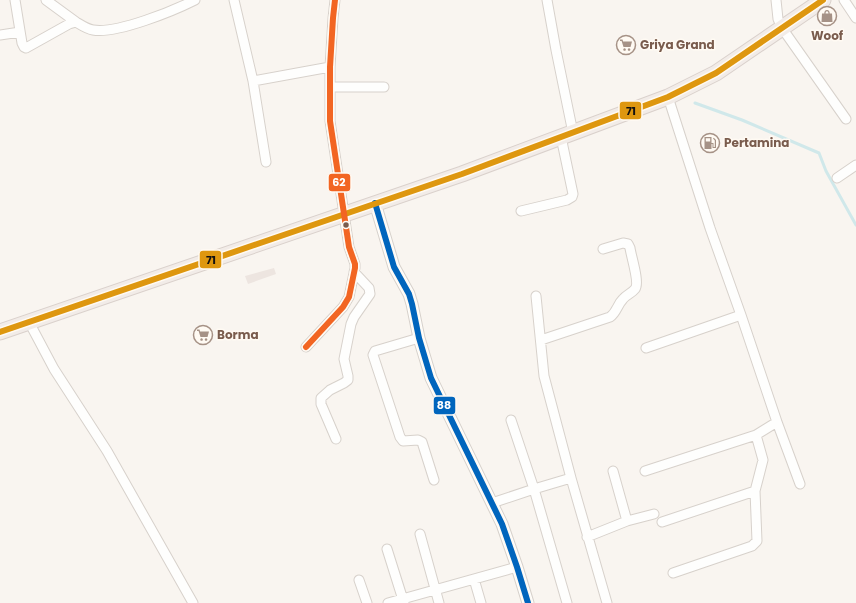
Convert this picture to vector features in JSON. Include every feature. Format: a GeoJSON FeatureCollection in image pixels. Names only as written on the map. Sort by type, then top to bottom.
{"type":"FeatureCollection","features":[{"type":"Feature","properties":{"kind":"highway"},"geometry":{"type":"LineString","coordinates":[[0,332],[462,174],[668,98],[716,73],[823,0]]}},
{"type":"Feature","properties":{"kind":"street"},"geometry":{"type":"LineString","coordinates":[[15,0],[22,43],[26,48],[69,24],[76,22]]}},
{"type":"Feature","properties":{"kind":"street"},"geometry":{"type":"LineString","coordinates":[[46,0],[76,22],[94,30],[114,28],[145,20],[180,8],[195,0]]}},
{"type":"Feature","properties":{"kind":"street"},"geometry":{"type":"LineString","coordinates":[[234,0],[253,81],[266,162]]}},
{"type":"Feature","properties":{"kind":"street"},"geometry":{"type":"LineString","coordinates":[[306,347],[343,307],[349,297],[352,288],[355,264],[349,247],[330,121],[330,67],[335,0]]}},
{"type":"Feature","properties":{"kind":"street"},"geometry":{"type":"LineString","coordinates":[[521,211],[567,200],[572,197],[573,194],[556,50],[547,0]]}},
{"type":"Feature","properties":{"kind":"street"},"geometry":{"type":"LineString","coordinates":[[776,0],[778,19],[782,28],[846,120]]}},
{"type":"Feature","properties":{"kind":"street"},"geometry":{"type":"LineString","coordinates":[[844,0],[856,18]]}},
{"type":"Feature","properties":{"kind":"street"},"geometry":{"type":"LineString","coordinates":[[0,35],[20,32]]}},
{"type":"Feature","properties":{"kind":"street"},"geometry":{"type":"LineString","coordinates":[[253,81],[330,67]]}},
{"type":"Feature","properties":{"kind":"street"},"geometry":{"type":"LineString","coordinates":[[330,87],[384,87]]}},
{"type":"Feature","properties":{"kind":"street"},"geometry":{"type":"LineString","coordinates":[[668,98],[710,228],[800,484]]}},
{"type":"Feature","properties":{"kind":"street"},"geometry":{"type":"LineString","coordinates":[[837,178],[856,165]]}},
{"type":"Feature","properties":{"kind":"street"},"geometry":{"type":"LineString","coordinates":[[368,206],[394,267],[412,304],[419,338],[432,378],[502,524],[528,603]]}},
{"type":"Feature","properties":{"kind":"street"},"geometry":{"type":"LineString","coordinates":[[541,340],[610,317],[615,313],[623,299],[635,289],[637,286],[637,280],[628,244],[623,243],[603,249]]}},
{"type":"Feature","properties":{"kind":"street"},"geometry":{"type":"LineString","coordinates":[[336,439],[320,404],[321,398],[330,390],[348,380],[344,359],[351,324],[354,317],[370,294],[369,288],[354,272]]}},
{"type":"Feature","properties":{"kind":"street"},"geometry":{"type":"LineString","coordinates":[[536,296],[546,386],[561,435],[571,478],[606,603]]}},
{"type":"Feature","properties":{"kind":"street"},"geometry":{"type":"LineString","coordinates":[[646,348],[741,315]]}},
{"type":"Feature","properties":{"kind":"street"},"geometry":{"type":"LineString","coordinates":[[28,322],[54,369],[107,451],[193,603]]}},
{"type":"Feature","properties":{"kind":"street"},"geometry":{"type":"LineString","coordinates":[[419,338],[375,350],[373,355],[400,437],[403,441],[419,440],[422,442],[434,480]]}},
{"type":"Feature","properties":{"kind":"street"},"geometry":{"type":"LineString","coordinates":[[511,420],[534,489],[567,603]]}},
{"type":"Feature","properties":{"kind":"street"},"geometry":{"type":"LineString","coordinates":[[645,471],[756,435],[777,422]]}},
{"type":"Feature","properties":{"kind":"street"},"geometry":{"type":"LineString","coordinates":[[673,573],[752,546],[758,539],[755,491],[763,457],[756,435]]}},
{"type":"Feature","properties":{"kind":"street"},"geometry":{"type":"LineString","coordinates":[[613,471],[627,521]]}},
{"type":"Feature","properties":{"kind":"street"},"geometry":{"type":"LineString","coordinates":[[492,503],[571,478]]}},
{"type":"Feature","properties":{"kind":"street"},"geometry":{"type":"LineString","coordinates":[[662,522],[755,491]]}},
{"type":"Feature","properties":{"kind":"street"},"geometry":{"type":"LineString","coordinates":[[587,537],[627,521],[654,514]]}},
{"type":"Feature","properties":{"kind":"street"},"geometry":{"type":"LineString","coordinates":[[420,534],[439,603]]}},
{"type":"Feature","properties":{"kind":"street"},"geometry":{"type":"LineString","coordinates":[[387,549],[403,601]]}},
{"type":"Feature","properties":{"kind":"street"},"geometry":{"type":"LineString","coordinates":[[388,603],[403,601],[517,567]]}},
{"type":"Feature","properties":{"kind":"street"},"geometry":{"type":"LineString","coordinates":[[474,579],[482,603]]}},
{"type":"Feature","properties":{"kind":"street"},"geometry":{"type":"LineString","coordinates":[[359,580],[367,603]]}},
{"type":"Feature","properties":{"kind":"shaded area"},"geometry":{"type":"Polygon","coordinates":[[[274,268],[276,274],[248,284],[245,276],[274,268]]]}},
{"type":"Feature","properties":{"kind":"waterway"},"geometry":{"type":"LineString","coordinates":[[695,103],[742,120],[819,153],[826,171],[856,225]]}},
{"type":"Feature","properties":{"kind":"transit line","name":"62"},"geometry":{"type":"LineString","coordinates":[[306,347],[343,307],[349,297],[355,268],[349,247],[330,121],[330,67],[335,0]]}},
{"type":"Feature","properties":{"kind":"transit line","name":"71"},"geometry":{"type":"LineString","coordinates":[[0,332],[462,174],[668,97],[716,73],[823,0]]}},
{"type":"Feature","properties":{"kind":"transit line","name":"88"},"geometry":{"type":"LineString","coordinates":[[375,203],[394,267],[409,294],[419,338],[431,378],[502,524],[528,603]]}},
{"type":"Feature","properties":{"kind":"place","name":"Woof"},"geometry":{"type":"Point","coordinates":[827,16]}},
{"type":"Feature","properties":{"kind":"place","name":"Griya Grand"},"geometry":{"type":"Point","coordinates":[626,45]}},
{"type":"Feature","properties":{"kind":"place","name":"Pertamina"},"geometry":{"type":"Point","coordinates":[710,143]}},
{"type":"Feature","properties":{"kind":"place","name":"Borma"},"geometry":{"type":"Point","coordinates":[203,335]}}]}
